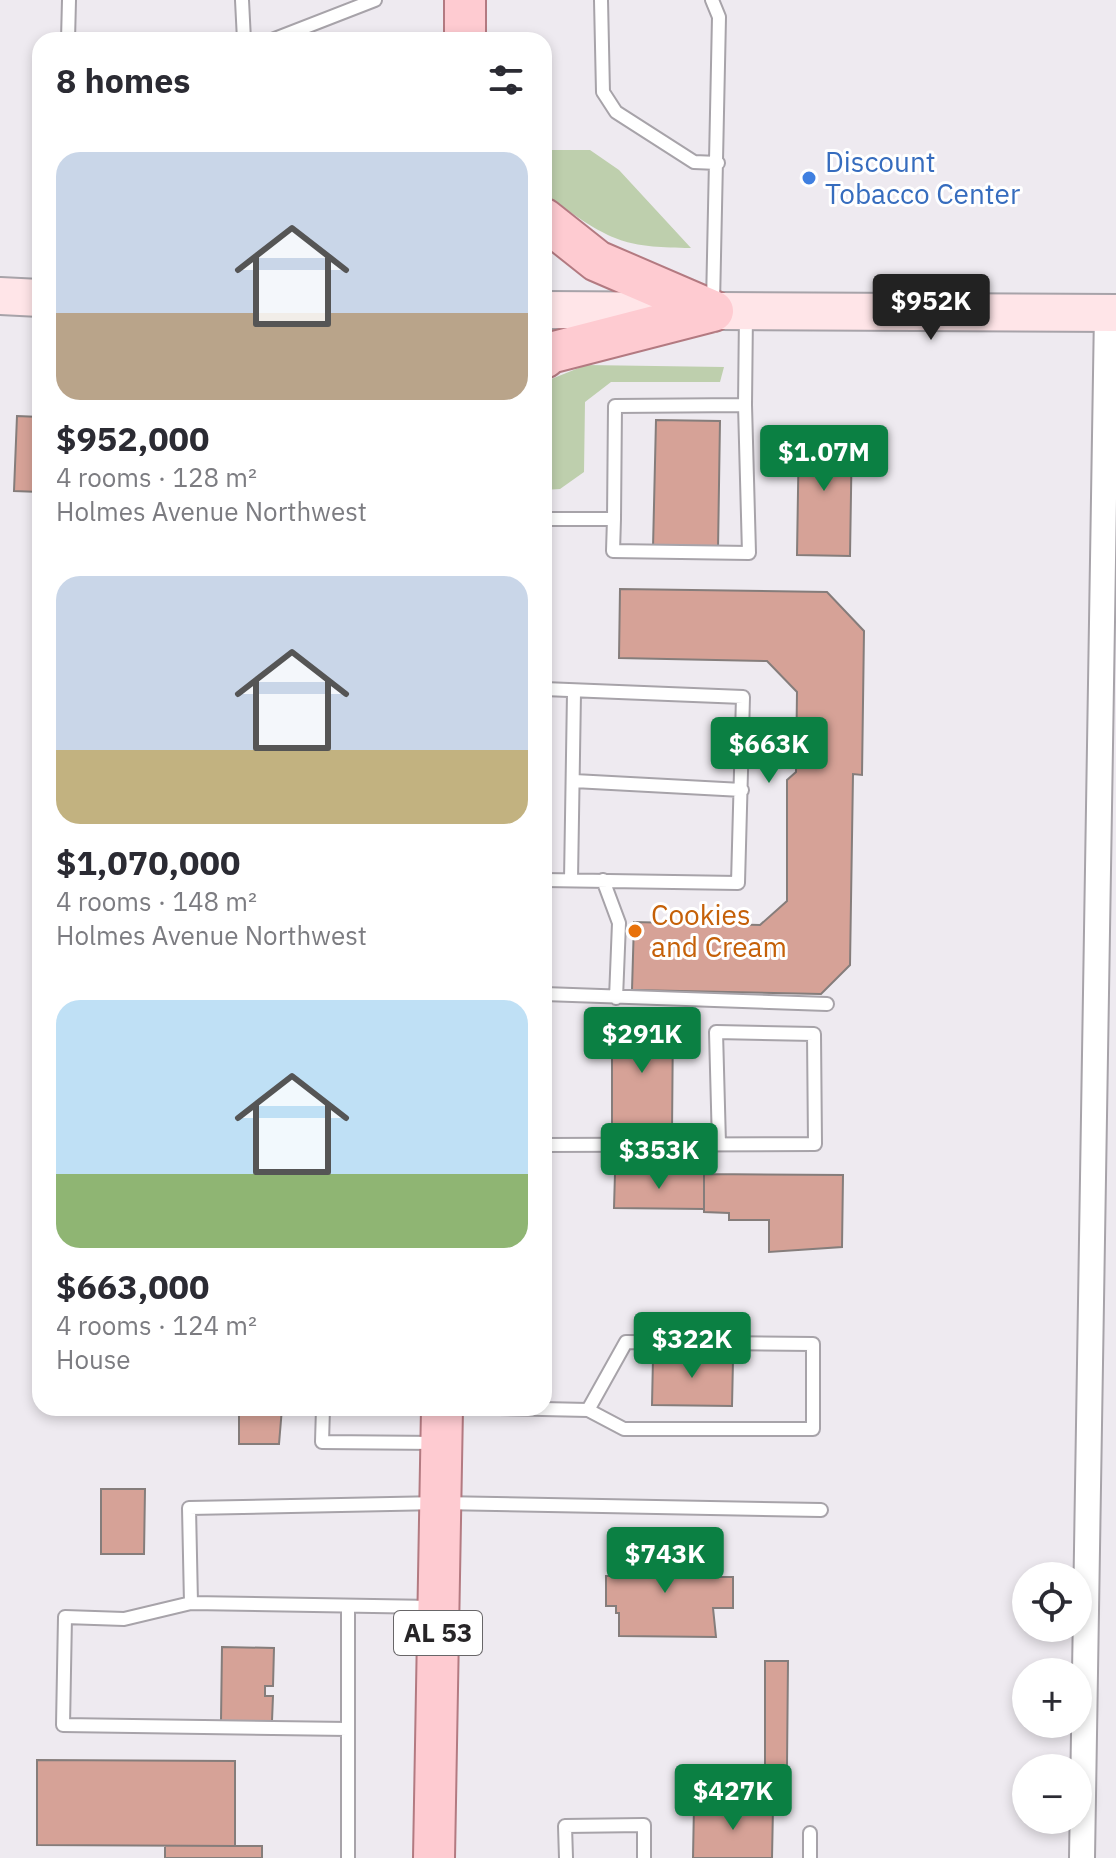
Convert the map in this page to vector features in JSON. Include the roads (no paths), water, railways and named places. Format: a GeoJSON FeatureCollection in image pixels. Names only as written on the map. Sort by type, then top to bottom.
{"type":"FeatureCollection","features":[{"type":"Feature","properties":{"kind":"main road"},"geometry":{"type":"LineString","coordinates":[[465,0],[465,32]]}},
{"type":"Feature","properties":{"kind":"main road"},"geometry":{"type":"LineString","coordinates":[[552,225],[597,261],[730,311]]}},
{"type":"Feature","properties":{"kind":"main road"},"geometry":{"type":"LineString","coordinates":[[0,296],[32,298]]}},
{"type":"Feature","properties":{"kind":"main road"},"geometry":{"type":"LineString","coordinates":[[552,310],[1111,313]]}},
{"type":"Feature","properties":{"kind":"main road"},"geometry":{"type":"LineString","coordinates":[[552,352],[614,334],[730,311]]}},
{"type":"Feature","properties":{"kind":"main road","name":"AL 53"},"geometry":{"type":"LineString","coordinates":[[434,1858],[441,1425]]}},
{"type":"Feature","properties":{"kind":"street"},"geometry":{"type":"LineString","coordinates":[[1082,1858],[1111,313]]}},
{"type":"Feature","properties":{"kind":"lane"},"geometry":{"type":"LineString","coordinates":[[68,32],[69,0]]}},
{"type":"Feature","properties":{"kind":"lane"},"geometry":{"type":"LineString","coordinates":[[242,0],[244,32]]}},
{"type":"Feature","properties":{"kind":"lane"},"geometry":{"type":"LineString","coordinates":[[293,32],[375,0]]}},
{"type":"Feature","properties":{"kind":"lane"},"geometry":{"type":"LineString","coordinates":[[601,0],[603,92],[616,112],[694,162],[718,163]]}},
{"type":"Feature","properties":{"kind":"lane"},"geometry":{"type":"LineString","coordinates":[[712,0],[719,17],[718,163],[730,311],[745,405],[749,553],[613,551],[615,406],[745,405]]}},
{"type":"Feature","properties":{"kind":"lane"},"geometry":{"type":"LineString","coordinates":[[552,519],[614,519]]}},
{"type":"Feature","properties":{"kind":"lane"},"geometry":{"type":"LineString","coordinates":[[552,690],[743,697],[738,883],[552,880]]}},
{"type":"Feature","properties":{"kind":"lane"},"geometry":{"type":"LineString","coordinates":[[571,880],[574,693]]}},
{"type":"Feature","properties":{"kind":"lane"},"geometry":{"type":"LineString","coordinates":[[574,781],[742,790]]}},
{"type":"Feature","properties":{"kind":"lane"},"geometry":{"type":"LineString","coordinates":[[603,880],[619,923],[616,998]]}},
{"type":"Feature","properties":{"kind":"lane"},"geometry":{"type":"LineString","coordinates":[[552,994],[827,1004]]}},
{"type":"Feature","properties":{"kind":"lane"},"geometry":{"type":"LineString","coordinates":[[552,1145],[815,1144],[814,1034],[716,1032],[719,1144]]}},
{"type":"Feature","properties":{"kind":"lane"},"geometry":{"type":"LineString","coordinates":[[552,1409],[588,1410],[624,1429],[813,1429],[813,1344],[626,1342],[588,1410]]}},
{"type":"Feature","properties":{"kind":"lane"},"geometry":{"type":"LineString","coordinates":[[323,1416],[322,1442],[441,1425]]}},
{"type":"Feature","properties":{"kind":"lane"},"geometry":{"type":"LineString","coordinates":[[191,1603],[189,1508],[440,1503],[821,1510]]}},
{"type":"Feature","properties":{"kind":"lane"},"geometry":{"type":"LineString","coordinates":[[348,1729],[63,1725],[65,1617],[124,1619],[191,1603],[438,1607]]}},
{"type":"Feature","properties":{"kind":"lane"},"geometry":{"type":"LineString","coordinates":[[348,1606],[348,1858]]}},
{"type":"Feature","properties":{"kind":"lane"},"geometry":{"type":"LineString","coordinates":[[566,1858],[565,1826],[644,1825],[644,1858]]}},
{"type":"Feature","properties":{"kind":"lane"},"geometry":{"type":"LineString","coordinates":[[810,1833],[810,1858]]}},
{"type":"Feature","properties":{"kind":"place","name":"Discount Tobacco Center"},"geometry":{"type":"Point","coordinates":[809,178]}},
{"type":"Feature","properties":{"kind":"place","name":"Cookies and Cream"},"geometry":{"type":"Point","coordinates":[635,931]}}]}
